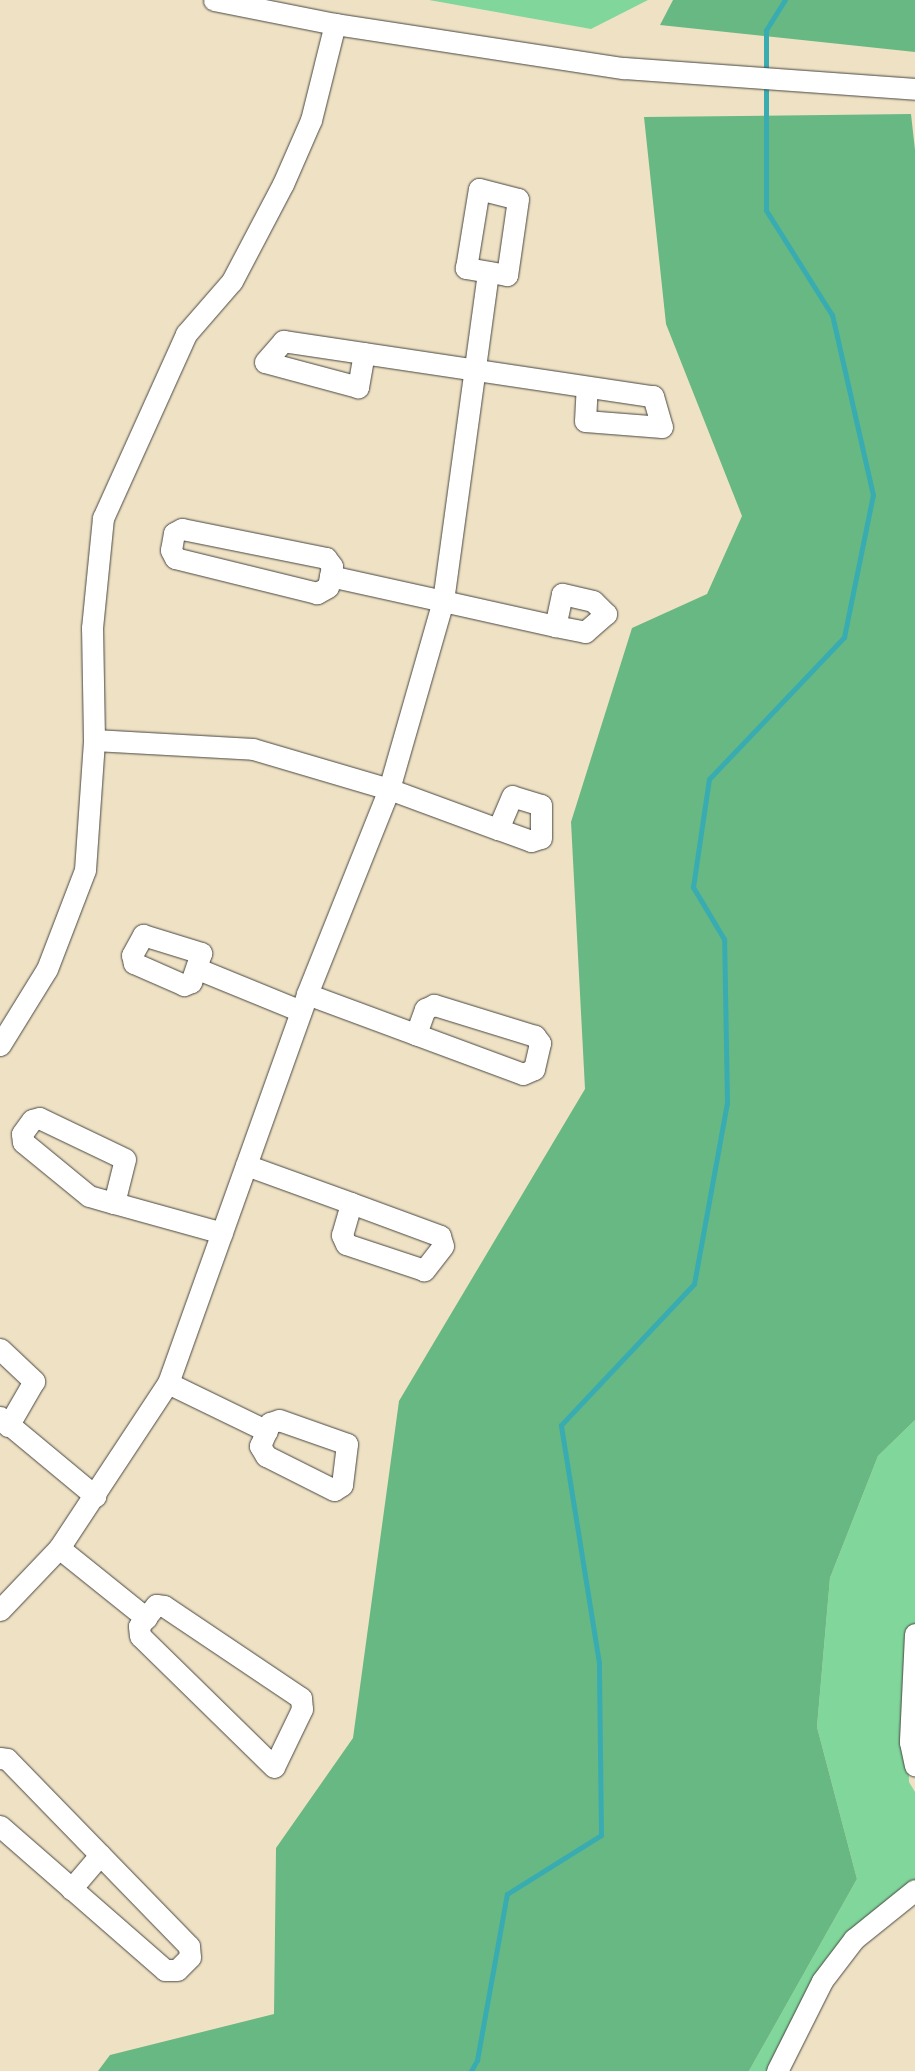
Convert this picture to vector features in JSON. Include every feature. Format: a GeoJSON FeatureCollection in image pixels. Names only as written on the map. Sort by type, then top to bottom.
{"type":"FeatureCollection","features":[{"type":"Feature","properties":{"kind":"street"},"geometry":{"type":"LineString","coordinates":[[214,0],[335,24],[624,68],[915,89]]}},
{"type":"Feature","properties":{"kind":"street"},"geometry":{"type":"LineString","coordinates":[[0,1045],[47,969],[85,870],[94,740],[92,628],[103,518],[186,334],[232,281],[283,184],[311,120],[335,24]]}},
{"type":"Feature","properties":{"kind":"street"},"geometry":{"type":"LineString","coordinates":[[0,1610],[59,1548],[168,1383],[304,1002],[389,789],[444,601],[488,272]]}},
{"type":"Feature","properties":{"kind":"street"},"geometry":{"type":"LineString","coordinates":[[364,353],[587,386]]}},
{"type":"Feature","properties":{"kind":"street"},"geometry":{"type":"LineString","coordinates":[[182,530],[326,558],[332,566],[330,576],[328,588],[317,593],[175,558],[171,550],[174,533],[182,530]]}},
{"type":"Feature","properties":{"kind":"street"},"geometry":{"type":"LineString","coordinates":[[330,576],[555,626]]}},
{"type":"Feature","properties":{"kind":"street"},"geometry":{"type":"LineString","coordinates":[[94,740],[253,749],[389,789],[498,829]]}},
{"type":"Feature","properties":{"kind":"street"},"geometry":{"type":"LineString","coordinates":[[198,969],[416,1034],[523,1074],[534,1069],[540,1042],[535,1036],[434,1005],[425,1008],[416,1034]]}},
{"type":"Feature","properties":{"kind":"street"},"geometry":{"type":"LineString","coordinates":[[114,1204],[125,1159],[39,1118],[32,1120],[22,1134],[23,1142],[89,1196],[114,1204],[222,1233]]}},
{"type":"Feature","properties":{"kind":"street"},"geometry":{"type":"LineString","coordinates":[[246,1165],[351,1203]]}},
{"type":"Feature","properties":{"kind":"street"},"geometry":{"type":"LineString","coordinates":[[0,1349],[34,1381],[4,1421],[95,1496]]}},
{"type":"Feature","properties":{"kind":"street"},"geometry":{"type":"LineString","coordinates":[[168,1383],[267,1431]]}},
{"type":"Feature","properties":{"kind":"street"},"geometry":{"type":"LineString","coordinates":[[59,1548],[146,1618]]}},
{"type":"Feature","properties":{"kind":"street"},"geometry":{"type":"LineString","coordinates":[[156,1606],[164,1606],[301,1698],[302,1708],[274,1767],[140,1636],[139,1626],[146,1618],[156,1606]]}},
{"type":"Feature","properties":{"kind":"street"},"geometry":{"type":"LineString","coordinates":[[915,1634],[910,1742],[915,1765]]}},
{"type":"Feature","properties":{"kind":"street"},"geometry":{"type":"LineString","coordinates":[[0,1758],[7,1759],[189,1946],[190,1957],[177,1970],[165,1970],[0,1826]]}},
{"type":"Feature","properties":{"kind":"street"},"geometry":{"type":"LineString","coordinates":[[71,1889],[100,1855]]}},
{"type":"Feature","properties":{"kind":"street"},"geometry":{"type":"LineString","coordinates":[[777,2071],[822,1981],[854,1939],[915,1890]]}},
{"type":"Feature","properties":{"kind":"green space"},"geometry":{"type":"Polygon","coordinates":[[[429,0],[648,0],[591,29],[429,0]]]}},
{"type":"Feature","properties":{"kind":"green space"},"geometry":{"type":"Polygon","coordinates":[[[673,0],[915,0],[915,52],[660,25],[673,0]]]}},
{"type":"Feature","properties":{"kind":"green space"},"geometry":{"type":"Polygon","coordinates":[[[911,114],[915,150],[915,1420],[878,1456],[830,1578],[817,1727],[857,1879],[749,2071],[98,2071],[110,2055],[274,2014],[276,1848],[353,1738],[399,1401],[585,1089],[571,822],[632,628],[707,594],[742,516],[666,324],[644,117],[911,114]]]}},
{"type":"Feature","properties":{"kind":"green space"},"geometry":{"type":"Polygon","coordinates":[[[915,1420],[915,1636],[908,1723],[909,1782],[915,1792],[915,1883],[816,1999],[781,2071],[749,2071],[857,1879],[817,1727],[830,1578],[878,1456],[915,1420]]]}},
{"type":"Feature","properties":{"kind":"waterway"},"geometry":{"type":"LineString","coordinates":[[766,75],[766,30],[785,0]]}},
{"type":"Feature","properties":{"kind":"waterway"},"geometry":{"type":"LineString","coordinates":[[471,2071],[477,2060],[507,1894],[601,1835],[599,1663],[561,1425],[694,1284],[727,1103],[724,939],[693,887],[709,779],[844,637],[873,495],[832,315],[766,210],[766,83]]}}]}
